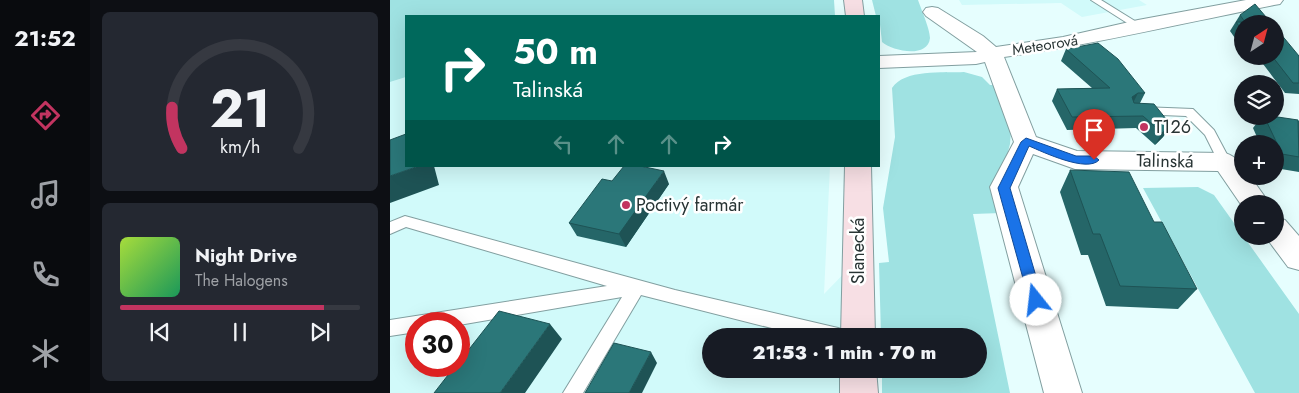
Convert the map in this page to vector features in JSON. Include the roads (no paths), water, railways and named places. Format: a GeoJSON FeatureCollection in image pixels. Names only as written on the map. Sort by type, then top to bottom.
{"type":"FeatureCollection","features":[{"type":"Feature","properties":{"kind":"main road"},"geometry":{"type":"LineString","coordinates":[[853,0],[855,15]]}},
{"type":"Feature","properties":{"kind":"main road","name":"Slanecká"},"geometry":{"type":"LineString","coordinates":[[858,167],[858,328]]}},
{"type":"Feature","properties":{"kind":"main road"},"geometry":{"type":"LineString","coordinates":[[858,378],[859,393]]}},
{"type":"Feature","properties":{"kind":"street","name":"Meteorová"},"geometry":{"type":"LineString","coordinates":[[880,62],[976,58],[1063,43],[1138,26],[1210,6],[1274,0]]}},
{"type":"Feature","properties":{"kind":"street"},"geometry":{"type":"LineString","coordinates":[[930,6],[993,55],[1026,142],[1004,188],[1063,393]]}},
{"type":"Feature","properties":{"kind":"street"},"geometry":{"type":"LineString","coordinates":[[918,60],[934,52],[943,40],[943,34],[930,6]]}},
{"type":"Feature","properties":{"kind":"street","name":"Talinská"},"geometry":{"type":"LineString","coordinates":[[1026,142],[1075,160],[1225,162]]}},
{"type":"Feature","properties":{"kind":"street"},"geometry":{"type":"LineString","coordinates":[[1225,162],[1249,195]]}},
{"type":"Feature","properties":{"kind":"street"},"geometry":{"type":"LineString","coordinates":[[1284,239],[1299,258]]}},
{"type":"Feature","properties":{"kind":"lane"},"geometry":{"type":"LineString","coordinates":[[1095,0],[1138,26]]}},
{"type":"Feature","properties":{"kind":"lane"},"geometry":{"type":"LineString","coordinates":[[1133,111],[1189,112],[1210,133],[1225,162]]}},
{"type":"Feature","properties":{"kind":"lane"},"geometry":{"type":"LineString","coordinates":[[390,228],[405,221],[637,288],[764,321],[799,328]]}},
{"type":"Feature","properties":{"kind":"lane"},"geometry":{"type":"LineString","coordinates":[[470,315],[637,288]]}},
{"type":"Feature","properties":{"kind":"lane"},"geometry":{"type":"LineString","coordinates":[[572,393],[637,288]]}},
{"type":"Feature","properties":{"kind":"lane"},"geometry":{"type":"LineString","coordinates":[[390,328],[405,326]]}},
{"type":"Feature","properties":{"kind":"place","name":"T126"},"geometry":{"type":"Point","coordinates":[1144,127]}},
{"type":"Feature","properties":{"kind":"place","name":"Poctivý farmár"},"geometry":{"type":"Point","coordinates":[626,205]}}]}
